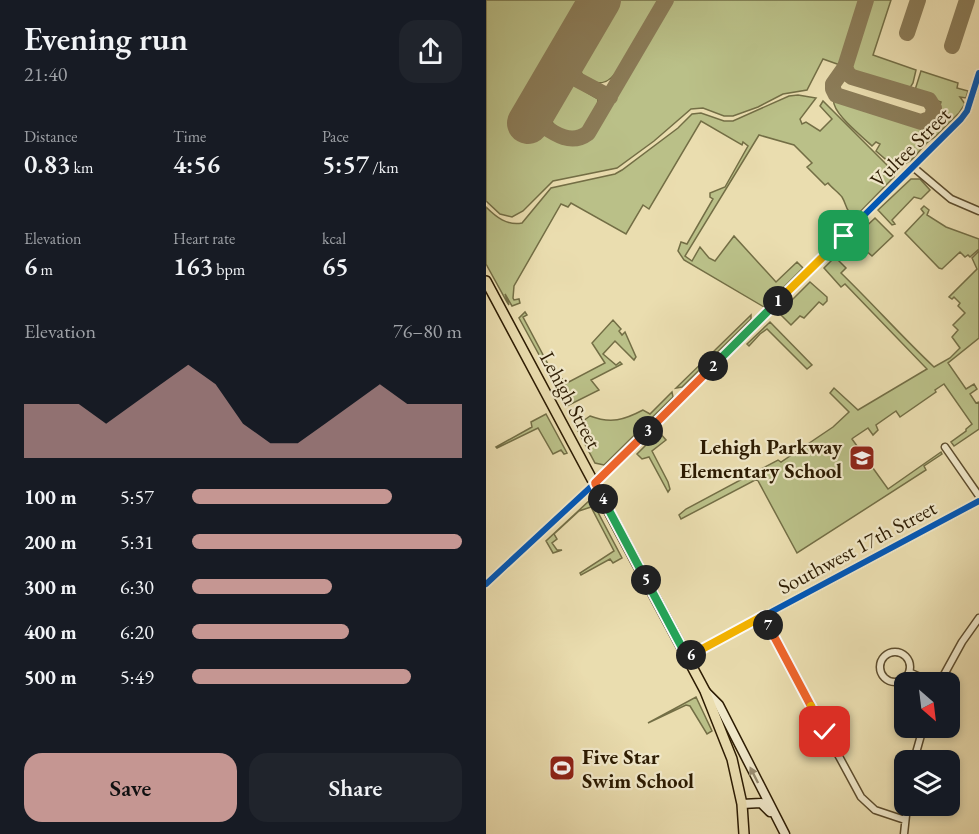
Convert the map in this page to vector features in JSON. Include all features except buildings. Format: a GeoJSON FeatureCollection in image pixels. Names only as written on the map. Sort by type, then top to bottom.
{"type":"FeatureCollection","features":[{"type":"Feature","properties":{"kind":"main road","name":"Lehigh Street"},"geometry":{"type":"LineString","coordinates":[[486,281],[705,691],[727,743],[742,804],[744,834]]}},
{"type":"Feature","properties":{"kind":"main road"},"geometry":{"type":"LineString","coordinates":[[705,691],[719,705],[783,830]]}},
{"type":"Feature","properties":{"kind":"main road"},"geometry":{"type":"LineString","coordinates":[[742,804],[761,803],[783,830]]}},
{"type":"Feature","properties":{"kind":"street","name":"Vultee Street"},"geometry":{"type":"LineString","coordinates":[[486,584],[595,483],[965,115],[979,73]]}},
{"type":"Feature","properties":{"kind":"street"},"geometry":{"type":"LineString","coordinates":[[913,167],[951,199],[979,211]]}},
{"type":"Feature","properties":{"kind":"street"},"geometry":{"type":"LineString","coordinates":[[945,447],[979,496]]}},
{"type":"Feature","properties":{"kind":"street","name":"Southwest 17th Street"},"geometry":{"type":"LineString","coordinates":[[687,657],[979,501]]}},
{"type":"Feature","properties":{"kind":"street"},"geometry":{"type":"LineString","coordinates":[[763,616],[861,798],[875,810],[905,820]]}},
{"type":"Feature","properties":{"kind":"street"},"geometry":{"type":"LineString","coordinates":[[945,672],[979,618]]}},
{"type":"Feature","properties":{"kind":"street"},"geometry":{"type":"LineString","coordinates":[[900,652],[908,658],[909,672],[898,682],[888,680],[881,672],[880,662],[886,654],[900,652]]}},
{"type":"Feature","properties":{"kind":"street"},"geometry":{"type":"LineString","coordinates":[[904,834],[906,816]]}},
{"type":"Feature","properties":{"kind":"green space"},"geometry":{"type":"Polygon","coordinates":[[[486,0],[589,0],[520,118],[557,141],[576,144],[586,141],[594,134],[672,0],[861,0],[840,65],[823,59],[807,90],[783,94],[758,107],[733,116],[724,116],[703,108],[691,109],[654,141],[617,168],[553,181],[523,211],[512,217],[500,214],[486,201],[486,0]]]}},
{"type":"Feature","properties":{"kind":"green space"},"geometry":{"type":"Polygon","coordinates":[[[613,0],[659,0],[618,71],[607,81],[596,83],[583,76],[580,66],[581,59],[588,42],[613,0]]]}},
{"type":"Feature","properties":{"kind":"green space"},"geometry":{"type":"Polygon","coordinates":[[[869,0],[891,0],[873,55],[916,70],[913,83],[908,91],[858,76],[852,70],[851,60],[869,0]]]}},
{"type":"Feature","properties":{"kind":"green space"},"geometry":{"type":"Polygon","coordinates":[[[921,71],[958,83],[957,88],[968,91],[966,98],[960,97],[965,104],[935,137],[898,170],[876,151],[880,144],[876,142],[872,146],[841,117],[834,98],[927,125],[935,118],[941,102],[914,93],[921,71]]]}},
{"type":"Feature","properties":{"kind":"green space"},"geometry":{"type":"Polygon","coordinates":[[[566,83],[571,83],[598,99],[598,104],[589,122],[579,133],[562,130],[549,118],[552,105],[566,83]]]}},
{"type":"Feature","properties":{"kind":"green space"},"geometry":{"type":"Polygon","coordinates":[[[789,96],[816,98],[800,119],[802,124],[806,122],[820,131],[832,119],[820,106],[823,101],[888,166],[894,173],[894,177],[856,216],[848,210],[839,193],[828,183],[825,185],[807,167],[812,163],[794,145],[759,135],[685,256],[692,261],[700,247],[709,258],[715,261],[734,236],[776,282],[797,262],[803,268],[764,307],[684,260],[678,251],[681,242],[687,244],[713,199],[710,193],[725,187],[748,146],[743,142],[742,145],[701,121],[649,209],[643,205],[626,234],[571,203],[568,207],[561,204],[514,286],[513,298],[514,300],[519,299],[520,303],[512,306],[505,294],[509,305],[486,264],[486,207],[507,222],[522,223],[551,188],[615,174],[678,128],[692,114],[701,113],[724,121],[733,121],[789,96]]]}},
{"type":"Feature","properties":{"kind":"green space"},"geometry":{"type":"Polygon","coordinates":[[[911,179],[920,179],[930,190],[921,199],[914,197],[892,220],[895,224],[892,225],[878,210],[911,179]]]}},
{"type":"Feature","properties":{"kind":"green space"},"geometry":{"type":"Polygon","coordinates":[[[924,206],[929,210],[927,215],[946,227],[979,239],[979,249],[970,257],[968,255],[965,257],[960,252],[942,269],[939,268],[905,233],[924,213],[921,209],[924,206]]]}},
{"type":"Feature","properties":{"kind":"green space"},"geometry":{"type":"Polygon","coordinates":[[[875,218],[893,236],[872,256],[853,239],[875,218]]]}},
{"type":"Feature","properties":{"kind":"green space","name":"Lehigh Parkway Elementary School"},"geometry":{"type":"Polygon","coordinates":[[[979,251],[979,338],[948,363],[966,389],[974,384],[977,389],[970,394],[976,403],[979,402],[979,429],[954,446],[951,442],[972,424],[944,384],[900,417],[896,411],[876,425],[878,430],[873,435],[868,428],[853,438],[888,489],[941,452],[942,454],[924,466],[926,470],[797,553],[757,479],[681,519],[679,515],[686,509],[778,460],[781,462],[833,427],[849,412],[830,393],[834,388],[858,410],[927,369],[845,284],[841,287],[824,268],[835,257],[846,268],[841,273],[934,367],[950,358],[960,348],[952,337],[958,330],[953,325],[965,313],[958,306],[960,303],[954,297],[952,299],[949,297],[977,269],[972,258],[979,251]]]}},
{"type":"Feature","properties":{"kind":"green space"},"geometry":{"type":"Polygon","coordinates":[[[810,282],[827,297],[827,301],[823,305],[819,302],[804,318],[800,316],[791,325],[779,313],[810,282]]]}},
{"type":"Feature","properties":{"kind":"green space"},"geometry":{"type":"Polygon","coordinates":[[[525,312],[527,315],[523,317],[557,381],[562,379],[565,384],[605,363],[592,343],[613,320],[621,329],[619,331],[622,335],[625,332],[636,357],[634,360],[615,341],[603,354],[616,365],[620,362],[622,364],[591,380],[599,390],[567,406],[519,318],[525,312]]]}},
{"type":"Feature","properties":{"kind":"green space"},"geometry":{"type":"Polygon","coordinates":[[[751,315],[751,319],[682,387],[676,388],[751,315]]]}},
{"type":"Feature","properties":{"kind":"green space"},"geometry":{"type":"Polygon","coordinates":[[[770,322],[812,365],[807,369],[767,329],[749,346],[747,344],[770,322]]]}},
{"type":"Feature","properties":{"kind":"green space"},"geometry":{"type":"Polygon","coordinates":[[[672,392],[673,397],[604,465],[595,463],[576,426],[590,416],[611,420],[630,416],[643,410],[650,414],[672,392]]]}},
{"type":"Feature","properties":{"kind":"green space"},"geometry":{"type":"Polygon","coordinates":[[[546,414],[567,453],[564,454],[561,450],[553,454],[538,428],[496,447],[532,427],[531,422],[546,414]]]}},
{"type":"Feature","properties":{"kind":"green space"},"geometry":{"type":"Polygon","coordinates":[[[659,432],[666,440],[652,451],[668,482],[670,489],[668,492],[649,457],[642,459],[637,454],[659,432]]]}},
{"type":"Feature","properties":{"kind":"green space"},"geometry":{"type":"Polygon","coordinates":[[[590,500],[622,558],[613,563],[610,559],[581,575],[580,573],[614,551],[591,507],[579,511],[554,534],[557,539],[552,543],[557,550],[562,550],[553,553],[546,541],[590,500]]]}},
{"type":"Feature","properties":{"kind":"green space"},"geometry":{"type":"Polygon","coordinates":[[[696,697],[712,731],[707,734],[690,706],[686,705],[648,723],[696,697]]]}},
{"type":"Feature","properties":{"kind":"taxiway"},"geometry":{"type":"LineString","coordinates":[[531,118],[566,138],[573,139],[588,133],[666,0]]}},
{"type":"Feature","properties":{"kind":"taxiway"},"geometry":{"type":"LineString","coordinates":[[845,67],[852,77],[929,100],[934,108],[932,118],[921,122],[836,95],[833,84],[845,67],[866,0]]}},
{"type":"Feature","properties":{"kind":"taxiway"},"geometry":{"type":"LineString","coordinates":[[907,33],[918,0]]}},
{"type":"Feature","properties":{"kind":"taxiway"},"geometry":{"type":"LineString","coordinates":[[952,46],[967,0]]}},
{"type":"Feature","properties":{"kind":"taxiway"},"geometry":{"type":"LineString","coordinates":[[559,70],[610,97]]}},
{"type":"Feature","properties":{"kind":"runway"},"geometry":{"type":"LineString","coordinates":[[528,123],[600,0]]}},
{"type":"Feature","properties":{"kind":"cycle path"},"geometry":{"type":"LineString","coordinates":[[486,584],[595,483],[961,119],[967,111],[979,73]]}},
{"type":"Feature","properties":{"kind":"cycle path"},"geometry":{"type":"LineString","coordinates":[[687,657],[979,501]]}},
{"type":"Feature","properties":{"kind":"place","name":"Lehigh Parkway Elementary School"},"geometry":{"type":"Point","coordinates":[862,458]}},
{"type":"Feature","properties":{"kind":"place","name":"Five Star Swim School"},"geometry":{"type":"Point","coordinates":[562,768]}},
{"type":"Feature","properties":{"kind":"route"},"geometry":{"type":"LineString","coordinates":[[825,732],[763,616],[687,657],[595,483],[844,236]]}}]}
